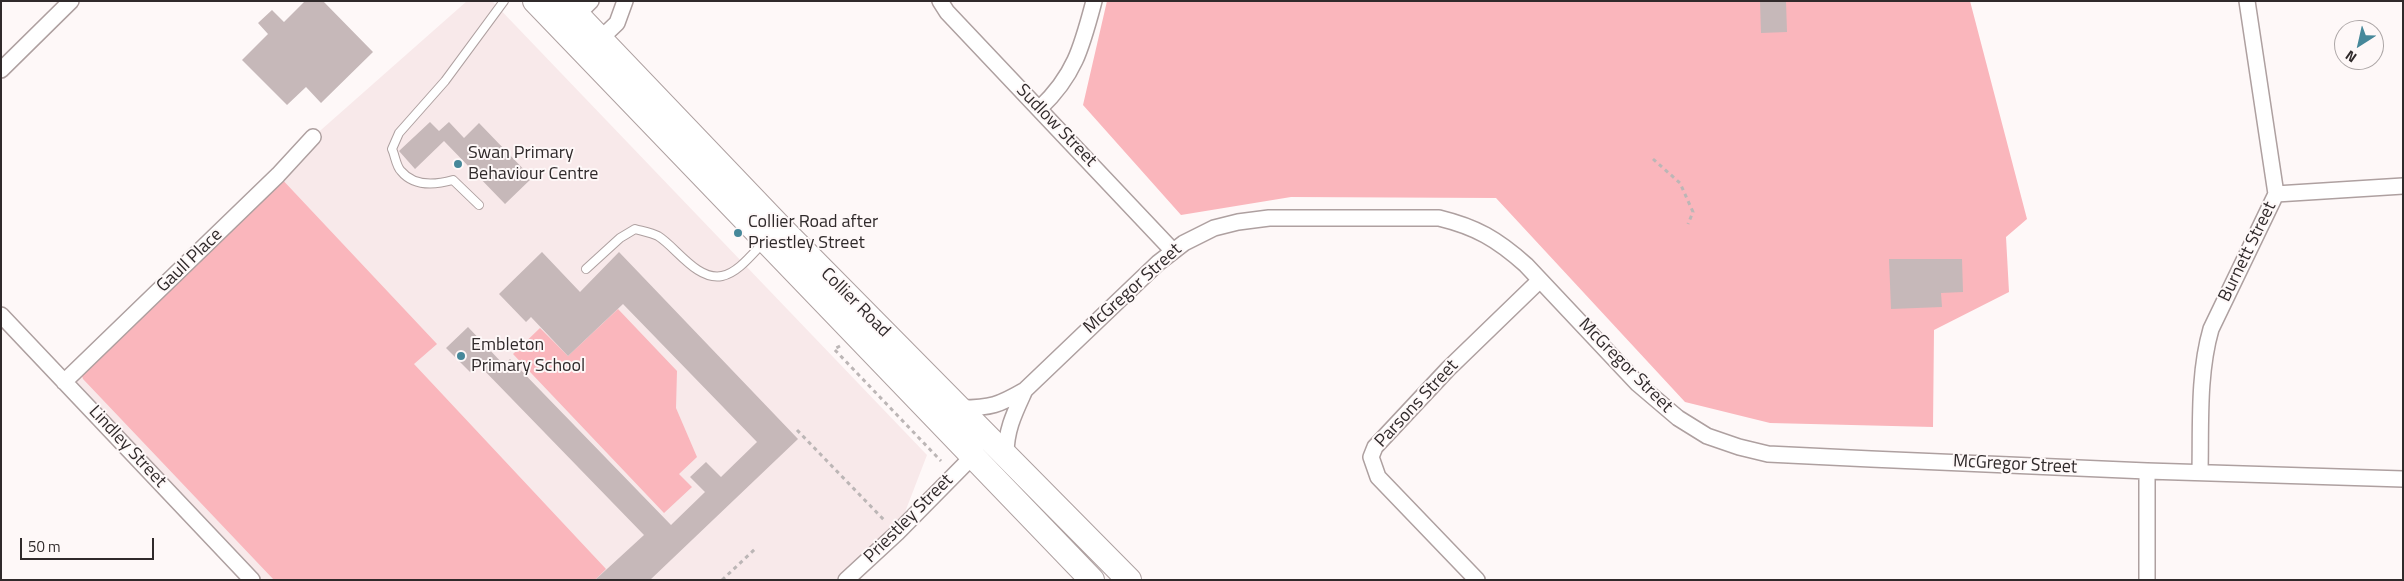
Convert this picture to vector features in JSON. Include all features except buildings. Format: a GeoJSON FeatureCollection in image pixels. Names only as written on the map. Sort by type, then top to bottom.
{"type":"FeatureCollection","features":[{"type":"Feature","properties":{"kind":"main road","name":"Collier Road"},"geometry":{"type":"LineString","coordinates":[[535,1],[573,12],[593,47],[773,234],[972,457],[1092,580]]}},
{"type":"Feature","properties":{"kind":"main road","name":"Collier Road"},"geometry":{"type":"LineString","coordinates":[[773,234],[961,408],[1130,580]]}},
{"type":"Feature","properties":{"kind":"street"},"geometry":{"type":"LineString","coordinates":[[1,70],[71,1]]}},
{"type":"Feature","properties":{"kind":"street"},"geometry":{"type":"LineString","coordinates":[[593,47],[617,23],[626,1]]}},
{"type":"Feature","properties":{"kind":"street","name":"Sudlow Street"},"geometry":{"type":"LineString","coordinates":[[940,1],[947,12],[1174,251]]}},
{"type":"Feature","properties":{"kind":"street"},"geometry":{"type":"LineString","coordinates":[[1040,108],[1064,84],[1073,68],[1084,38],[1094,1]]}},
{"type":"Feature","properties":{"kind":"street","name":"Burnett Street"},"geometry":{"type":"LineString","coordinates":[[2200,472],[2203,365],[2206,345],[2211,329],[2276,194],[2247,1]]}},
{"type":"Feature","properties":{"kind":"street","name":"Gaull Place"},"geometry":{"type":"LineString","coordinates":[[64,382],[278,175],[313,137]]}},
{"type":"Feature","properties":{"kind":"street"},"geometry":{"type":"LineString","coordinates":[[2276,194],[2403,186]]}},
{"type":"Feature","properties":{"kind":"street","name":"McGregor Street"},"geometry":{"type":"LineString","coordinates":[[961,408],[990,407],[1025,390],[1174,251],[1214,228],[1238,222],[1269,218],[1439,218],[1466,224],[1506,246],[1638,384],[1678,418],[1707,436],[1739,447],[1768,454],[2147,472],[2403,478]]}},
{"type":"Feature","properties":{"kind":"street","name":"Parsons Street"},"geometry":{"type":"LineString","coordinates":[[1478,580],[1378,477],[1371,457],[1375,447],[1448,369],[1540,280]]}},
{"type":"Feature","properties":{"kind":"street","name":"Lindley Street"},"geometry":{"type":"LineString","coordinates":[[1,315],[252,580]]}},
{"type":"Feature","properties":{"kind":"street","name":"McGregor Street"},"geometry":{"type":"LineString","coordinates":[[1006,454],[1006,435],[1025,390]]}},
{"type":"Feature","properties":{"kind":"street","name":"Priestley Street"},"geometry":{"type":"LineString","coordinates":[[846,580],[897,533],[972,457]]}},
{"type":"Feature","properties":{"kind":"street"},"geometry":{"type":"LineString","coordinates":[[2147,472],[2147,580]]}},
{"type":"Feature","properties":{"kind":"lane"},"geometry":{"type":"LineString","coordinates":[[479,205],[453,180],[434,185],[412,180],[400,170],[392,149],[399,133],[445,81],[504,1]]}},
{"type":"Feature","properties":{"kind":"lane"},"geometry":{"type":"LineString","coordinates":[[586,269],[620,238],[635,229],[658,236],[690,265],[710,275],[722,276],[738,267],[773,234]]}},
{"type":"Feature","properties":{"kind":"path"},"geometry":{"type":"LineString","coordinates":[[1652,159],[1680,183],[1693,212],[1688,224]]}},
{"type":"Feature","properties":{"kind":"path"},"geometry":{"type":"LineString","coordinates":[[797,430],[897,533]]}},
{"type":"Feature","properties":{"kind":"path"},"geometry":{"type":"LineString","coordinates":[[722,580],[755,549]]}},
{"type":"Feature","properties":{"kind":"shaded area","name":"Embleton Primary School"},"geometry":{"type":"Polygon","coordinates":[[[467,1],[492,1],[927,455],[897,533],[846,580],[252,580],[64,382],[313,137],[467,1]]]}},
{"type":"Feature","properties":{"kind":"shaded area"},"geometry":{"type":"Polygon","coordinates":[[[1107,1],[1970,1],[2027,219],[2006,237],[2009,292],[1934,330],[1933,427],[1770,423],[1685,402],[1496,198],[1291,197],[1181,215],[1083,105],[1107,1]]]}},
{"type":"Feature","properties":{"kind":"shaded area"},"geometry":{"type":"Polygon","coordinates":[[[278,175],[437,344],[414,364],[606,569],[595,580],[274,580],[83,379],[79,367],[278,175]]]}},
{"type":"Feature","properties":{"kind":"shaded area"},"geometry":{"type":"Polygon","coordinates":[[[618,309],[677,371],[676,408],[697,457],[679,474],[692,487],[664,513],[513,354],[540,328],[568,356],[618,309]]]}},
{"type":"Feature","properties":{"kind":"place","name":"Swan Primary Behaviour Centre"},"geometry":{"type":"Point","coordinates":[458,164]}},
{"type":"Feature","properties":{"kind":"place","name":"Collier Road after Priestley Street"},"geometry":{"type":"Point","coordinates":[738,233]}},
{"type":"Feature","properties":{"kind":"place","name":"Embleton Primary School"},"geometry":{"type":"Point","coordinates":[461,356]}}]}
